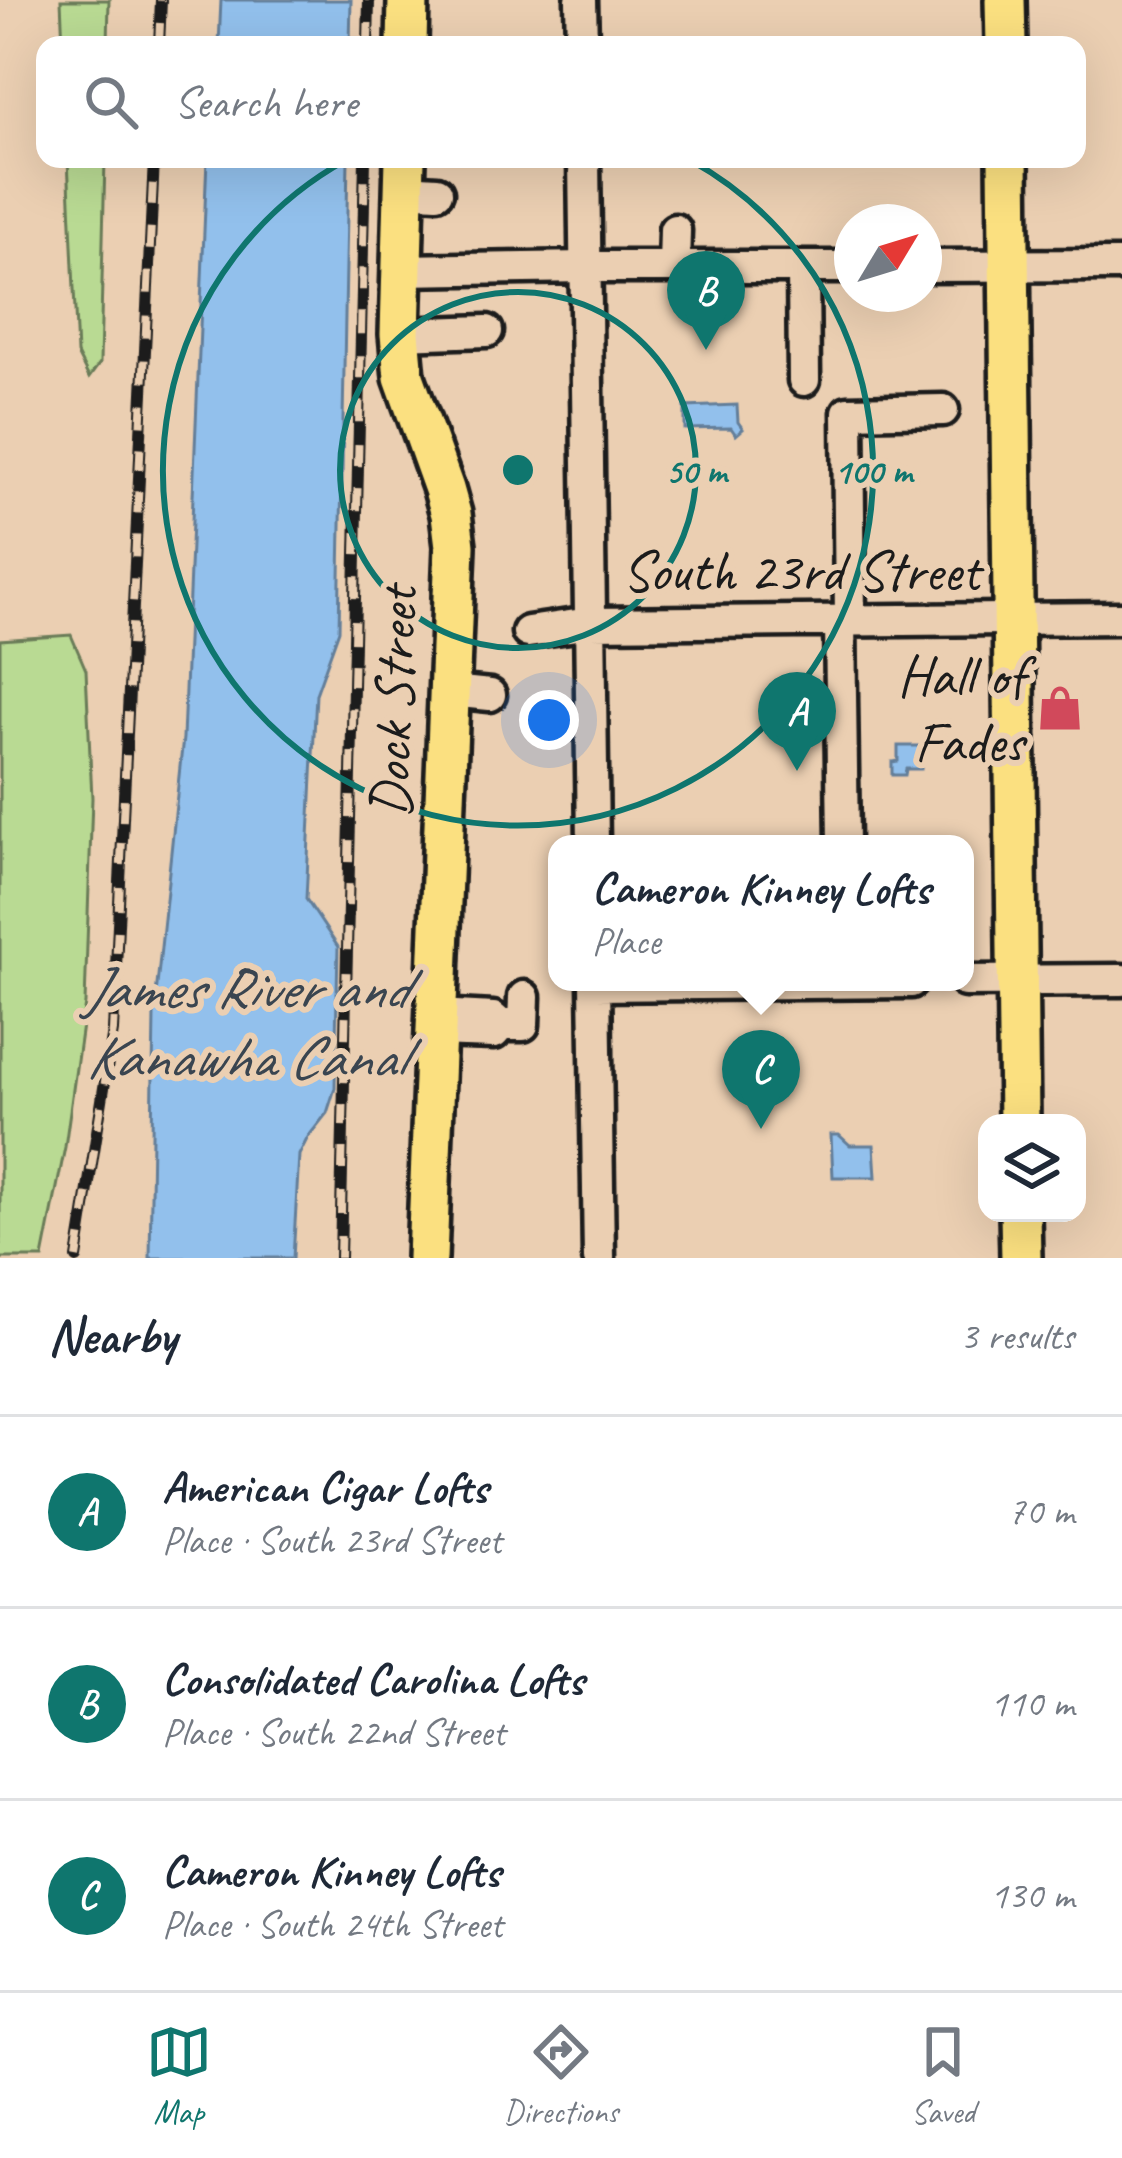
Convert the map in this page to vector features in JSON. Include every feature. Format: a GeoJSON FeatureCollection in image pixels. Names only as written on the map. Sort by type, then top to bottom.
{"type":"FeatureCollection","features":[{"type":"Feature","properties":{"kind":"main road"},"geometry":{"type":"LineString","coordinates":[[407,36],[408,0]]}},
{"type":"Feature","properties":{"kind":"main road"},"geometry":{"type":"LineString","coordinates":[[1005,0],[1006,36]]}},
{"type":"Feature","properties":{"kind":"main road"},"geometry":{"type":"LineString","coordinates":[[1008,168],[1019,1114]]}},
{"type":"Feature","properties":{"kind":"main road","name":"Dock Street"},"geometry":{"type":"LineString","coordinates":[[415,181],[402,270],[404,377],[451,514],[470,693],[437,1023],[427,1258]]}},
{"type":"Feature","properties":{"kind":"main road"},"geometry":{"type":"LineString","coordinates":[[1020,1222],[1021,1258]]}},
{"type":"Feature","properties":{"kind":"street"},"geometry":{"type":"LineString","coordinates":[[581,0],[582,36]]}},
{"type":"Feature","properties":{"kind":"street"},"geometry":{"type":"LineString","coordinates":[[584,168],[593,835]]}},
{"type":"Feature","properties":{"kind":"street"},"geometry":{"type":"LineString","coordinates":[[674,267],[675,230]]}},
{"type":"Feature","properties":{"kind":"street"},"geometry":{"type":"LineString","coordinates":[[942,266],[1122,265]]}},
{"type":"Feature","properties":{"kind":"street"},"geometry":{"type":"LineString","coordinates":[[402,270],[834,267]]}},
{"type":"Feature","properties":{"kind":"street"},"geometry":{"type":"LineString","coordinates":[[803,268],[804,380]]}},
{"type":"Feature","properties":{"kind":"street"},"geometry":{"type":"LineString","coordinates":[[400,334],[487,332]]}},
{"type":"Feature","properties":{"kind":"street"},"geometry":{"type":"LineString","coordinates":[[843,835],[848,412],[943,410]]}},
{"type":"Feature","properties":{"kind":"street","name":"South 23rd Street"},"geometry":{"type":"LineString","coordinates":[[528,621],[1122,619]]}},
{"type":"Feature","properties":{"kind":"street"},"geometry":{"type":"LineString","coordinates":[[974,982],[1122,980]]}},
{"type":"Feature","properties":{"kind":"street"},"geometry":{"type":"LineString","coordinates":[[595,991],[599,1258]]}},
{"type":"Feature","properties":{"kind":"street"},"geometry":{"type":"LineString","coordinates":[[437,1023],[494,1018],[501,1025],[523,1025],[524,997]]}},
{"type":"Feature","properties":{"kind":"green space"},"geometry":{"type":"Polygon","coordinates":[[[61,0],[109,0],[108,36],[63,36],[61,0]]]}},
{"type":"Feature","properties":{"kind":"green space"},"geometry":{"type":"Polygon","coordinates":[[[68,168],[105,168],[100,363],[89,378],[77,354],[68,168]]]}},
{"type":"Feature","properties":{"kind":"green space"},"geometry":{"type":"Polygon","coordinates":[[[71,635],[86,670],[92,798],[85,1003],[65,1147],[43,1258],[0,1258],[0,640],[71,635]]]}},
{"type":"Feature","properties":{"kind":"water"},"geometry":{"type":"Polygon","coordinates":[[[221,0],[351,0],[350,36],[219,36],[221,0]]]}},
{"type":"Feature","properties":{"kind":"water","name":"James River and Kanawha Canal"},"geometry":{"type":"Polygon","coordinates":[[[207,168],[348,168],[339,630],[316,694],[306,899],[338,947],[335,1088],[327,1113],[299,1155],[293,1258],[150,1258],[154,1014],[183,738],[207,168]]]}},
{"type":"Feature","properties":{"kind":"water"},"geometry":{"type":"Polygon","coordinates":[[[737,405],[743,429],[736,435],[731,428],[685,429],[685,407],[737,405]]]}},
{"type":"Feature","properties":{"kind":"water"},"geometry":{"type":"Polygon","coordinates":[[[898,746],[921,746],[921,769],[892,775],[898,746]]]}},
{"type":"Feature","properties":{"kind":"water"},"geometry":{"type":"Polygon","coordinates":[[[831,1135],[839,1135],[850,1145],[874,1145],[876,1177],[833,1177],[831,1135]]]}},
{"type":"Feature","properties":{"kind":"railway"},"geometry":{"type":"LineString","coordinates":[[159,36],[161,0]]}},
{"type":"Feature","properties":{"kind":"railway"},"geometry":{"type":"LineString","coordinates":[[368,36],[369,0]]}},
{"type":"Feature","properties":{"kind":"railway"},"geometry":{"type":"LineString","coordinates":[[77,1258],[113,1031],[154,168]]}},
{"type":"Feature","properties":{"kind":"railway"},"geometry":{"type":"LineString","coordinates":[[340,1258],[365,168]]}},
{"type":"Feature","properties":{"kind":"place","name":"Consolidated Carolina Lofts"},"geometry":{"type":"Point","coordinates":[706,350]}},
{"type":"Feature","properties":{"kind":"place","name":"Hall of Fades"},"geometry":{"type":"Point","coordinates":[1060,708]}},
{"type":"Feature","properties":{"kind":"place","name":"American Cigar Lofts"},"geometry":{"type":"Point","coordinates":[797,771]}},
{"type":"Feature","properties":{"kind":"place","name":"Cameron Kinney Lofts"},"geometry":{"type":"Point","coordinates":[761,1129]}}]}
